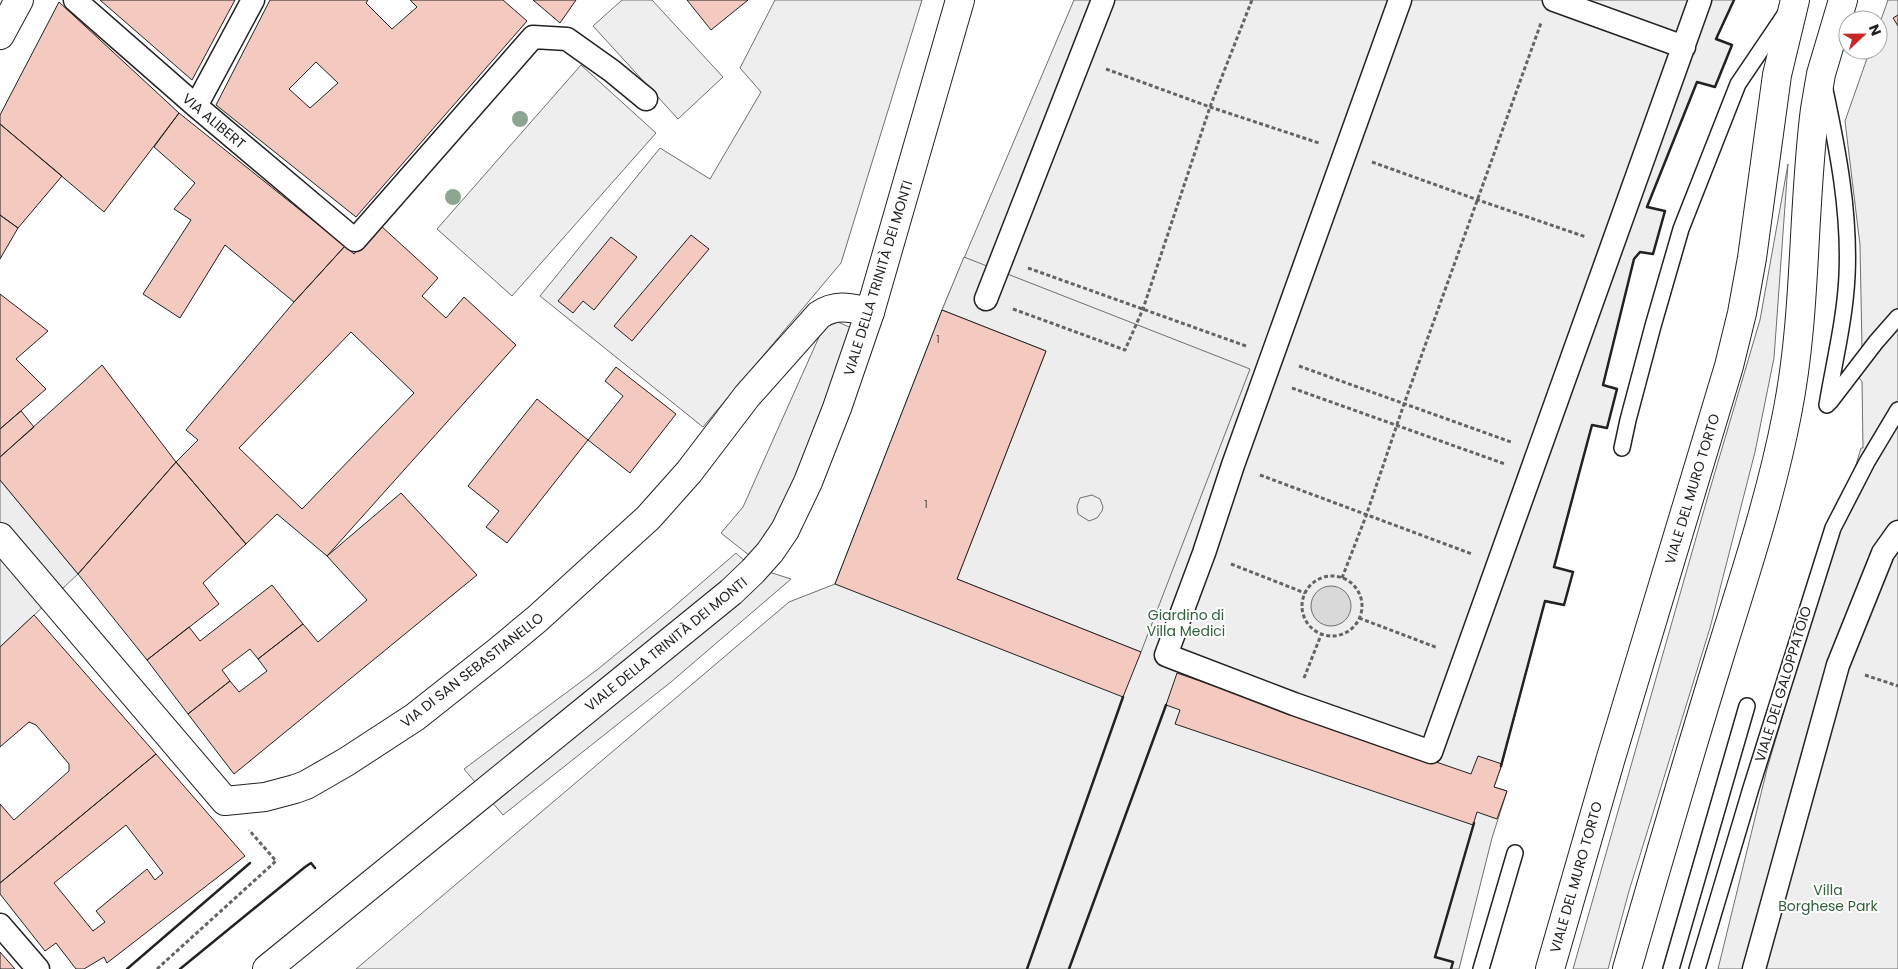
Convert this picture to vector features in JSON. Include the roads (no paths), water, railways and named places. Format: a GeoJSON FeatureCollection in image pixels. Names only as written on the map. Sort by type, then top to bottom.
{"type":"FeatureCollection","features":[{"type":"Feature","properties":{"kind":"street"},"geometry":{"type":"LineString","coordinates":[[0,35],[19,0]]}},
{"type":"Feature","properties":{"kind":"street","name":"VIA ALIBERT"},"geometry":{"type":"LineString","coordinates":[[75,0],[196,106],[355,240],[533,37],[567,39],[612,71],[646,99]]}},
{"type":"Feature","properties":{"kind":"street"},"geometry":{"type":"LineString","coordinates":[[196,106],[253,0]]}},
{"type":"Feature","properties":{"kind":"street","name":"VIALE DELLA TRINITÀ DEI MONTI"},"geometry":{"type":"LineString","coordinates":[[267,969],[731,592],[754,571],[785,530],[808,482],[837,408],[870,312],[960,0]]}},
{"type":"Feature","properties":{"kind":"street"},"geometry":{"type":"LineString","coordinates":[[986,299],[1103,0]]}},
{"type":"Feature","properties":{"kind":"street"},"geometry":{"type":"LineString","coordinates":[[1400,0],[1166,655],[1294,704],[1431,752],[1700,0]]}},
{"type":"Feature","properties":{"kind":"street","name":"VIALE DEL MURO TORTO"},"geometry":{"type":"LineString","coordinates":[[1550,969],[1731,357],[1742,313],[1750,268],[1777,75],[1795,0]]}},
{"type":"Feature","properties":{"kind":"street"},"geometry":{"type":"LineString","coordinates":[[1626,969],[1756,537],[1782,438],[1796,355],[1812,130],[1821,74],[1843,0]]}},
{"type":"Feature","properties":{"kind":"street"},"geometry":{"type":"LineString","coordinates":[[1548,9],[1684,47]]}},
{"type":"Feature","properties":{"kind":"street","name":"VIA DI SAN SEBASTIANELLO"},"geometry":{"type":"LineString","coordinates":[[0,537],[224,801],[265,797],[295,790],[346,762],[415,717],[530,625],[579,582],[672,493],[747,396],[819,315],[827,310],[844,307],[870,312]]}},
{"type":"Feature","properties":{"kind":"street"},"geometry":{"type":"LineString","coordinates":[[1754,969],[1838,666],[1884,553],[1898,532]]}},
{"type":"Feature","properties":{"kind":"street"},"geometry":{"type":"LineString","coordinates":[[0,925],[38,969]]}},
{"type":"Feature","properties":{"kind":"lane"},"geometry":{"type":"LineString","coordinates":[[1622,448],[1652,326],[1681,229],[1738,84],[1795,0]]}},
{"type":"Feature","properties":{"kind":"lane"},"geometry":{"type":"LineString","coordinates":[[1821,74],[1840,168],[1847,241],[1847,276],[1844,306],[1827,405],[1898,317]]}},
{"type":"Feature","properties":{"kind":"lane","name":"VIALE DEL GALOPPATOIO"},"geometry":{"type":"LineString","coordinates":[[1697,969],[1751,788],[1833,528],[1867,462],[1898,410]]}},
{"type":"Feature","properties":{"kind":"lane","name":"VIALE DEL GALOPPATOIO"},"geometry":{"type":"LineString","coordinates":[[1672,969],[1747,706]]}},
{"type":"Feature","properties":{"kind":"lane"},"geometry":{"type":"LineString","coordinates":[[1481,969],[1515,853]]}},
{"type":"Feature","properties":{"kind":"park label","name":"Giardino di Villa Medici"},"geometry":{"type":"Point","coordinates":[1186,624]}},
{"type":"Feature","properties":{"kind":"park label","name":"Villa Borghese Park"},"geometry":{"type":"Point","coordinates":[1828,898]}}]}
